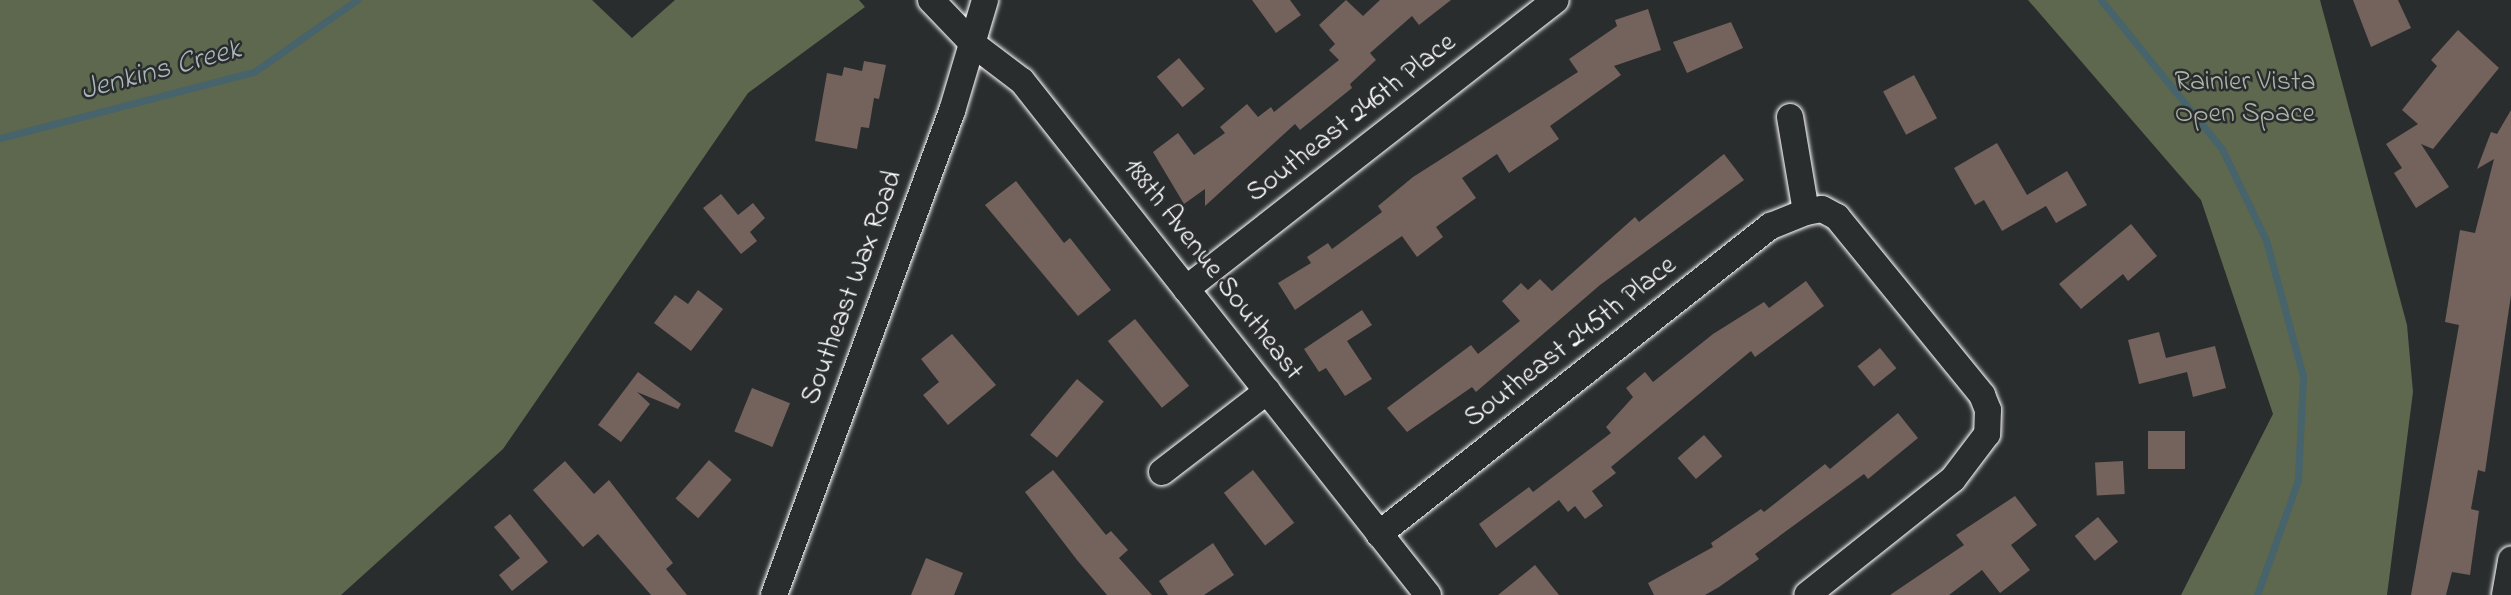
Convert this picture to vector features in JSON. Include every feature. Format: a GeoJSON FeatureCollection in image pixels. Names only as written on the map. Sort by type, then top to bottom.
{"type":"FeatureCollection","features":[{"type":"Feature","properties":{"kind":"street","name":"188th Avenue Southeast"},"geometry":{"type":"LineString","coordinates":[[932,0],[973,44],[1022,81],[1428,595]]}},
{"type":"Feature","properties":{"kind":"street","name":"Southeast Wax Road"},"geometry":{"type":"LineString","coordinates":[[774,595],[973,44],[985,0]]}},
{"type":"Feature","properties":{"kind":"street","name":"Southeast 246th Place"},"geometry":{"type":"LineString","coordinates":[[1186,289],[1556,0]]}},
{"type":"Feature","properties":{"kind":"street"},"geometry":{"type":"LineString","coordinates":[[1790,117],[1806,212],[1822,209],[1837,217],[1982,395],[1987,434],[1953,479],[1807,595]]}},
{"type":"Feature","properties":{"kind":"street","name":"Southeast 245th Place"},"geometry":{"type":"LineString","coordinates":[[1379,534],[1772,226],[1806,212]]}},
{"type":"Feature","properties":{"kind":"street"},"geometry":{"type":"LineString","coordinates":[[1162,472],[1267,391]]}},
{"type":"Feature","properties":{"kind":"street"},"geometry":{"type":"LineString","coordinates":[[2505,595],[2511,561]]}},
{"type":"Feature","properties":{"kind":"green space"},"geometry":{"type":"Polygon","coordinates":[[[0,0],[592,0],[632,38],[675,0],[859,0],[865,7],[748,93],[503,449],[341,595],[0,595],[0,0]]]}},
{"type":"Feature","properties":{"kind":"green space","name":"Rainier Vista Open Space"},"geometry":{"type":"Polygon","coordinates":[[[2028,0],[2320,0],[2407,325],[2413,392],[2387,595],[2181,595],[2273,414],[2201,200],[2028,0]]]}},
{"type":"Feature","properties":{"kind":"building"},"geometry":{"type":"Polygon","coordinates":[[[1252,0],[1290,0],[1301,15],[1276,33],[1252,0]]]}},
{"type":"Feature","properties":{"kind":"building"},"geometry":{"type":"Polygon","coordinates":[[[1346,0],[1363,16],[1380,0],[1451,0],[1419,25],[1412,16],[1370,53],[1376,60],[1350,84],[1352,88],[1300,130],[1295,124],[1205,206],[1205,189],[1184,204],[1153,152],[1178,133],[1194,155],[1225,133],[1220,127],[1247,104],[1258,117],[1271,107],[1274,112],[1339,60],[1329,50],[1335,44],[1319,25],[1346,0]]]}},
{"type":"Feature","properties":{"kind":"building"},"geometry":{"type":"Polygon","coordinates":[[[2353,0],[2398,0],[2411,28],[2371,47],[2353,0]]]}},
{"type":"Feature","properties":{"kind":"building"},"geometry":{"type":"Polygon","coordinates":[[[1648,9],[1661,50],[1614,66],[1621,75],[1550,126],[1559,139],[1509,173],[1497,154],[1462,178],[1476,198],[1436,227],[1443,237],[1417,257],[1402,236],[1295,310],[1278,283],[1311,263],[1307,257],[1328,243],[1332,249],[1382,212],[1378,206],[1413,177],[1578,72],[1569,59],[1617,26],[1615,20],[1648,9]]]}},
{"type":"Feature","properties":{"kind":"building"},"geometry":{"type":"Polygon","coordinates":[[[1731,22],[1743,48],[1687,73],[1673,42],[1731,22]]]}},
{"type":"Feature","properties":{"kind":"building"},"geometry":{"type":"Polygon","coordinates":[[[2458,30],[2499,68],[2433,149],[2421,144],[2449,187],[2416,208],[2394,173],[2402,168],[2386,144],[2418,124],[2402,110],[2437,66],[2431,60],[2458,30]]]}},
{"type":"Feature","properties":{"kind":"building"},"geometry":{"type":"Polygon","coordinates":[[[1179,58],[1205,89],[1182,107],[1157,77],[1179,58]]]}},
{"type":"Feature","properties":{"kind":"building"},"geometry":{"type":"Polygon","coordinates":[[[864,61],[886,65],[879,99],[874,98],[869,128],[861,127],[857,149],[815,141],[827,73],[842,76],[844,67],[862,71],[864,61]]]}},
{"type":"Feature","properties":{"kind":"building"},"geometry":{"type":"Polygon","coordinates":[[[1914,75],[1937,118],[1906,135],[1883,91],[1914,75]]]}},
{"type":"Feature","properties":{"kind":"building"},"geometry":{"type":"Polygon","coordinates":[[[2511,110],[2511,295],[2485,472],[2478,470],[2471,509],[2479,511],[2470,575],[2452,572],[2446,595],[2411,595],[2459,325],[2445,322],[2460,230],[2475,233],[2494,159],[2477,169],[2491,132],[2497,134],[2511,110]]]}},
{"type":"Feature","properties":{"kind":"building"},"geometry":{"type":"Polygon","coordinates":[[[1997,143],[2027,195],[2067,171],[2087,205],[2056,223],[2046,206],[2002,231],[1984,200],[1975,205],[1954,168],[1997,143]]]}},
{"type":"Feature","properties":{"kind":"building"},"geometry":{"type":"Polygon","coordinates":[[[1724,154],[1744,180],[1600,285],[1476,392],[1472,387],[1407,432],[1387,408],[1471,345],[1478,354],[1520,321],[1502,301],[1521,283],[1528,290],[1540,279],[1552,291],[1635,217],[1639,222],[1724,154]]]}},
{"type":"Feature","properties":{"kind":"building"},"geometry":{"type":"Polygon","coordinates":[[[1016,181],[1064,243],[1070,238],[1111,290],[1078,316],[985,205],[1016,181]]]}},
{"type":"Feature","properties":{"kind":"building"},"geometry":{"type":"Polygon","coordinates":[[[721,194],[738,215],[753,203],[765,218],[750,232],[757,241],[741,254],[703,208],[721,194]]]}},
{"type":"Feature","properties":{"kind":"building"},"geometry":{"type":"Polygon","coordinates":[[[2131,224],[2157,256],[2128,281],[2123,274],[2081,309],[2059,284],[2131,224]]]}},
{"type":"Feature","properties":{"kind":"building"},"geometry":{"type":"Polygon","coordinates":[[[1806,281],[1824,306],[1755,357],[1751,351],[1611,467],[1616,473],[1592,491],[1603,506],[1585,519],[1575,506],[1568,512],[1559,500],[1496,548],[1479,524],[1529,487],[1533,492],[1611,433],[1606,427],[1633,397],[1626,388],[1645,372],[1653,382],[1713,334],[1764,302],[1769,308],[1806,281]]]}},
{"type":"Feature","properties":{"kind":"building"},"geometry":{"type":"Polygon","coordinates":[[[698,290],[723,309],[691,351],[654,323],[675,295],[688,304],[698,290]]]}},
{"type":"Feature","properties":{"kind":"building"},"geometry":{"type":"Polygon","coordinates":[[[1362,310],[1372,325],[1347,341],[1372,379],[1345,396],[1326,368],[1319,372],[1304,349],[1362,310]]]}},
{"type":"Feature","properties":{"kind":"building"},"geometry":{"type":"Polygon","coordinates":[[[1135,319],[1189,386],[1162,408],[1108,341],[1135,319]]]}},
{"type":"Feature","properties":{"kind":"building"},"geometry":{"type":"Polygon","coordinates":[[[2159,332],[2166,358],[2215,346],[2226,388],[2193,397],[2187,372],[2139,384],[2128,340],[2159,332]]]}},
{"type":"Feature","properties":{"kind":"building"},"geometry":{"type":"Polygon","coordinates":[[[952,334],[996,385],[948,425],[923,395],[939,382],[921,359],[952,334]]]}},
{"type":"Feature","properties":{"kind":"building"},"geometry":{"type":"Polygon","coordinates":[[[1880,348],[1896,368],[1874,386],[1857,366],[1880,348]]]}},
{"type":"Feature","properties":{"kind":"building"},"geometry":{"type":"Polygon","coordinates":[[[638,372],[681,404],[678,409],[637,392],[650,404],[621,442],[598,425],[638,372]]]}},
{"type":"Feature","properties":{"kind":"building"},"geometry":{"type":"Polygon","coordinates":[[[1077,379],[1104,401],[1057,457],[1030,435],[1077,379]]]}},
{"type":"Feature","properties":{"kind":"building"},"geometry":{"type":"Polygon","coordinates":[[[752,388],[790,403],[772,447],[734,432],[752,388]]]}},
{"type":"Feature","properties":{"kind":"building"},"geometry":{"type":"Polygon","coordinates":[[[1898,413],[1918,438],[1868,479],[1864,474],[1755,554],[1759,559],[1705,595],[1654,595],[1648,583],[1713,547],[1711,543],[1761,509],[1764,512],[1825,464],[1830,469],[1898,413]]]}},
{"type":"Feature","properties":{"kind":"building"},"geometry":{"type":"Polygon","coordinates":[[[2148,431],[2185,431],[2185,469],[2148,469],[2148,431]]]}},
{"type":"Feature","properties":{"kind":"building"},"geometry":{"type":"Polygon","coordinates":[[[1704,435],[1722,456],[1696,479],[1678,458],[1704,435]]]}},
{"type":"Feature","properties":{"kind":"building"},"geometry":{"type":"Polygon","coordinates":[[[709,460],[732,480],[698,518],[676,498],[709,460]]]}},
{"type":"Feature","properties":{"kind":"building"},"geometry":{"type":"Polygon","coordinates":[[[565,461],[594,494],[609,480],[673,563],[666,569],[687,595],[651,595],[598,534],[583,547],[533,490],[565,461]]]}},
{"type":"Feature","properties":{"kind":"building"},"geometry":{"type":"Polygon","coordinates":[[[2123,461],[2125,494],[2097,495],[2095,462],[2123,461]]]}},
{"type":"Feature","properties":{"kind":"building"},"geometry":{"type":"Polygon","coordinates":[[[1053,470],[1106,535],[1111,531],[1128,550],[1119,558],[1152,595],[1107,595],[1077,560],[1025,492],[1053,470]]]}},
{"type":"Feature","properties":{"kind":"building"},"geometry":{"type":"Polygon","coordinates":[[[1253,470],[1294,523],[1265,546],[1224,493],[1253,470]]]}},
{"type":"Feature","properties":{"kind":"building"},"geometry":{"type":"Polygon","coordinates":[[[2015,496],[2037,525],[2011,545],[2030,570],[2000,593],[1982,570],[1949,595],[1890,595],[1964,545],[1956,535],[2015,496]]]}},
{"type":"Feature","properties":{"kind":"building"},"geometry":{"type":"Polygon","coordinates":[[[510,514],[548,562],[512,591],[499,575],[520,558],[494,527],[510,514]]]}},
{"type":"Feature","properties":{"kind":"building"},"geometry":{"type":"Polygon","coordinates":[[[2098,517],[2118,542],[2095,561],[2075,536],[2098,517]]]}},
{"type":"Feature","properties":{"kind":"building"},"geometry":{"type":"Polygon","coordinates":[[[1213,543],[1234,575],[1204,595],[1168,595],[1159,581],[1213,543]]]}},
{"type":"Feature","properties":{"kind":"building"},"geometry":{"type":"Polygon","coordinates":[[[926,558],[963,573],[954,595],[911,595],[926,558]]]}},
{"type":"Feature","properties":{"kind":"building"},"geometry":{"type":"Polygon","coordinates":[[[1535,565],[1559,595],[1498,595],[1535,565]]]}},
{"type":"Feature","properties":{"kind":"waterway","name":"Jenkins Creek"},"geometry":{"type":"LineString","coordinates":[[0,138],[254,72],[357,0]]}},
{"type":"Feature","properties":{"kind":"waterway"},"geometry":{"type":"LineString","coordinates":[[2101,0],[2222,149],[2266,240],[2303,376],[2298,480],[2257,595]]}}]}
